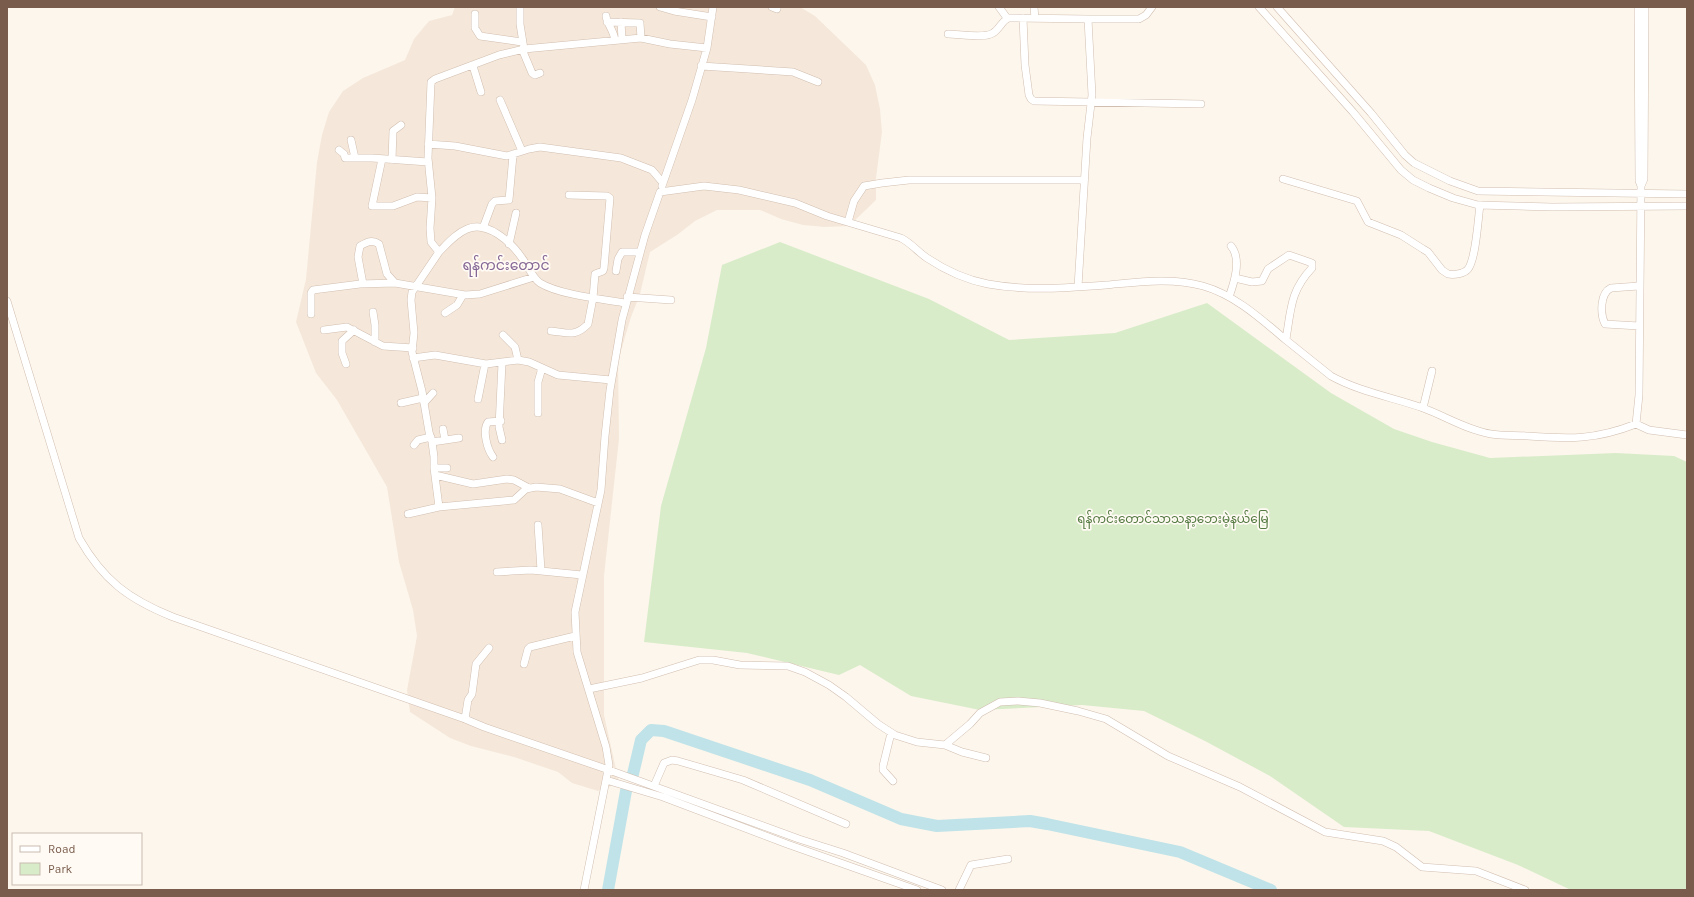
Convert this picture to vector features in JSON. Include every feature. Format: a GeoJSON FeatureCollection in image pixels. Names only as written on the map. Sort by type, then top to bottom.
{"type":"FeatureCollection","features":[{"type":"Feature","properties":{"kind":"street"},"geometry":{"type":"LineString","coordinates":[[520,7],[522,47],[532,73],[535,75],[540,73]]}},
{"type":"Feature","properties":{"kind":"street"},"geometry":{"type":"LineString","coordinates":[[660,7],[674,11],[712,16]]}},
{"type":"Feature","properties":{"kind":"street"},"geometry":{"type":"LineString","coordinates":[[584,890],[607,775],[606,747],[577,652],[575,612],[601,490],[604,436],[612,380],[627,300],[640,252],[692,100],[707,48],[713,7]]}},
{"type":"Feature","properties":{"kind":"street"},"geometry":{"type":"LineString","coordinates":[[999,7],[1007,18]]}},
{"type":"Feature","properties":{"kind":"street"},"geometry":{"type":"LineString","coordinates":[[1034,7],[1035,18]]}},
{"type":"Feature","properties":{"kind":"street"},"geometry":{"type":"LineString","coordinates":[[1007,18],[1139,18],[1146,15],[1152,7]]}},
{"type":"Feature","properties":{"kind":"street"},"geometry":{"type":"LineString","coordinates":[[1259,7],[1353,112],[1382,149],[1406,175],[1424,185],[1453,198],[1480,205],[1552,207],[1687,206]]}},
{"type":"Feature","properties":{"kind":"street"},"geometry":{"type":"LineString","coordinates":[[1277,7],[1371,112],[1405,154],[1414,163],[1450,181],[1478,191],[1641,192],[1687,194]]}},
{"type":"Feature","properties":{"kind":"street"},"geometry":{"type":"LineString","coordinates":[[1636,424],[1640,394],[1639,286],[1641,206],[1639,181],[1638,7]]}},
{"type":"Feature","properties":{"kind":"street"},"geometry":{"type":"LineString","coordinates":[[1641,192],[1644,179],[1646,7]]}},
{"type":"Feature","properties":{"kind":"street"},"geometry":{"type":"LineString","coordinates":[[475,14],[475,28],[480,36],[522,47]]}},
{"type":"Feature","properties":{"kind":"street"},"geometry":{"type":"LineString","coordinates":[[948,34],[989,35],[996,32],[1007,18]]}},
{"type":"Feature","properties":{"kind":"street"},"geometry":{"type":"LineString","coordinates":[[1023,18],[1025,65],[1029,95],[1031,99],[1038,101],[1201,104]]}},
{"type":"Feature","properties":{"kind":"street"},"geometry":{"type":"LineString","coordinates":[[619,40],[606,19],[622,22],[640,22],[641,38]]}},
{"type":"Feature","properties":{"kind":"street"},"geometry":{"type":"LineString","coordinates":[[1078,287],[1084,180],[1092,101],[1088,19]]}},
{"type":"Feature","properties":{"kind":"street"},"geometry":{"type":"LineString","coordinates":[[619,40],[622,22]]}},
{"type":"Feature","properties":{"kind":"street"},"geometry":{"type":"LineString","coordinates":[[439,252],[433,246],[430,237],[432,198],[428,162],[428,144],[431,82],[435,79],[522,47],[641,38],[670,44],[707,48]]}},
{"type":"Feature","properties":{"kind":"street"},"geometry":{"type":"LineString","coordinates":[[473,66],[481,92]]}},
{"type":"Feature","properties":{"kind":"street"},"geometry":{"type":"LineString","coordinates":[[701,66],[793,72],[818,82]]}},
{"type":"Feature","properties":{"kind":"street"},"geometry":{"type":"LineString","coordinates":[[500,100],[522,151]]}},
{"type":"Feature","properties":{"kind":"street"},"geometry":{"type":"LineString","coordinates":[[392,160],[393,131],[401,125]]}},
{"type":"Feature","properties":{"kind":"street"},"geometry":{"type":"LineString","coordinates":[[351,140],[355,158]]}},
{"type":"Feature","properties":{"kind":"street"},"geometry":{"type":"LineString","coordinates":[[428,144],[455,146],[502,156],[513,155],[535,147],[546,147],[622,158],[652,170],[663,183]]}},
{"type":"Feature","properties":{"kind":"street"},"geometry":{"type":"LineString","coordinates":[[339,150],[344,154],[345,158],[428,162]]}},
{"type":"Feature","properties":{"kind":"street"},"geometry":{"type":"LineString","coordinates":[[483,228],[492,204],[495,201],[509,200],[513,155]]}},
{"type":"Feature","properties":{"kind":"street"},"geometry":{"type":"LineString","coordinates":[[382,159],[372,206],[393,206],[418,197],[432,198]]}},
{"type":"Feature","properties":{"kind":"street"},"geometry":{"type":"LineString","coordinates":[[1283,179],[1357,201],[1368,222],[1401,235],[1428,252],[1442,270],[1448,274],[1464,272],[1468,269],[1474,252],[1480,205]]}},
{"type":"Feature","properties":{"kind":"street"},"geometry":{"type":"LineString","coordinates":[[848,222],[854,201],[864,186],[909,180],[1084,180]]}},
{"type":"Feature","properties":{"kind":"street"},"geometry":{"type":"LineString","coordinates":[[660,192],[704,186],[739,190],[795,203],[827,216],[901,238],[909,242],[927,258],[944,268],[980,282],[1025,288],[1078,287],[1167,281],[1202,286],[1229,297],[1268,324],[1331,376],[1342,382],[1377,395],[1423,408],[1445,418],[1491,434],[1585,438],[1617,431],[1636,424],[1649,430],[1687,436]]}},
{"type":"Feature","properties":{"kind":"street"},"geometry":{"type":"LineString","coordinates":[[552,332],[570,334],[586,327],[589,322],[595,274],[603,271],[604,268],[610,198],[607,196],[569,195]]}},
{"type":"Feature","properties":{"kind":"street"},"geometry":{"type":"LineString","coordinates":[[509,244],[516,213]]}},
{"type":"Feature","properties":{"kind":"street"},"geometry":{"type":"LineString","coordinates":[[439,507],[434,472],[434,457],[412,352],[414,348],[411,300],[412,292],[439,252],[461,232],[468,228],[483,228],[497,234],[521,256],[534,277],[548,286],[593,298],[671,300]]}},
{"type":"Feature","properties":{"kind":"street"},"geometry":{"type":"LineString","coordinates":[[363,284],[358,251],[360,246],[368,241],[375,241],[379,244],[387,274],[395,283]]}},
{"type":"Feature","properties":{"kind":"street"},"geometry":{"type":"LineString","coordinates":[[1229,297],[1235,278],[1236,256],[1231,246]]}},
{"type":"Feature","properties":{"kind":"street"},"geometry":{"type":"LineString","coordinates":[[616,271],[618,259],[622,252],[640,252]]}},
{"type":"Feature","properties":{"kind":"street"},"geometry":{"type":"LineString","coordinates":[[1235,278],[1252,282],[1262,281],[1268,269],[1289,255],[1312,263],[1312,268],[1300,282],[1293,298],[1286,339]]}},
{"type":"Feature","properties":{"kind":"street"},"geometry":{"type":"LineString","coordinates":[[311,314],[312,290],[363,284],[395,283],[463,295],[480,294],[534,277]]}},
{"type":"Feature","properties":{"kind":"street"},"geometry":{"type":"LineString","coordinates":[[1639,286],[1611,288],[1607,290],[1602,297],[1603,320],[1605,324],[1639,326]]}},
{"type":"Feature","properties":{"kind":"street"},"geometry":{"type":"LineString","coordinates":[[445,313],[458,305],[463,295]]}},
{"type":"Feature","properties":{"kind":"street"},"geometry":{"type":"LineString","coordinates":[[7,301],[79,538],[100,570],[135,600],[168,615],[465,719],[787,844],[917,890]]}},
{"type":"Feature","properties":{"kind":"street"},"geometry":{"type":"LineString","coordinates":[[373,312],[375,342]]}},
{"type":"Feature","properties":{"kind":"street"},"geometry":{"type":"LineString","coordinates":[[324,330],[346,327],[386,347],[414,348]]}},
{"type":"Feature","properties":{"kind":"street"},"geometry":{"type":"LineString","coordinates":[[346,364],[342,353],[342,341],[354,330]]}},
{"type":"Feature","properties":{"kind":"street"},"geometry":{"type":"LineString","coordinates":[[503,335],[515,347],[518,360]]}},
{"type":"Feature","properties":{"kind":"street"},"geometry":{"type":"LineString","coordinates":[[413,358],[435,355],[485,364],[518,360],[529,362],[558,375],[612,380]]}},
{"type":"Feature","properties":{"kind":"street"},"geometry":{"type":"LineString","coordinates":[[502,363],[501,421],[499,427],[502,440]]}},
{"type":"Feature","properties":{"kind":"street"},"geometry":{"type":"LineString","coordinates":[[478,399],[485,364]]}},
{"type":"Feature","properties":{"kind":"street"},"geometry":{"type":"LineString","coordinates":[[538,413],[538,382],[542,368]]}},
{"type":"Feature","properties":{"kind":"street"},"geometry":{"type":"LineString","coordinates":[[1423,408],[1432,371]]}},
{"type":"Feature","properties":{"kind":"street"},"geometry":{"type":"LineString","coordinates":[[401,403],[423,401],[433,393]]}},
{"type":"Feature","properties":{"kind":"street"},"geometry":{"type":"LineString","coordinates":[[493,457],[486,438],[486,424],[488,422],[501,421]]}},
{"type":"Feature","properties":{"kind":"street"},"geometry":{"type":"LineString","coordinates":[[444,429],[445,440]]}},
{"type":"Feature","properties":{"kind":"street"},"geometry":{"type":"LineString","coordinates":[[414,445],[418,440],[445,440],[459,438]]}},
{"type":"Feature","properties":{"kind":"street"},"geometry":{"type":"LineString","coordinates":[[434,472],[447,468]]}},
{"type":"Feature","properties":{"kind":"street"},"geometry":{"type":"LineString","coordinates":[[434,472],[472,484],[507,479],[514,480],[529,488],[560,489],[598,503]]}},
{"type":"Feature","properties":{"kind":"street"},"geometry":{"type":"LineString","coordinates":[[408,514],[439,507],[514,500],[529,488]]}},
{"type":"Feature","properties":{"kind":"street"},"geometry":{"type":"LineString","coordinates":[[538,525],[541,570]]}},
{"type":"Feature","properties":{"kind":"street"},"geometry":{"type":"LineString","coordinates":[[497,572],[541,570],[582,575]]}},
{"type":"Feature","properties":{"kind":"street"},"geometry":{"type":"LineString","coordinates":[[524,664],[528,649],[530,647],[575,636]]}},
{"type":"Feature","properties":{"kind":"street"},"geometry":{"type":"LineString","coordinates":[[465,719],[468,700],[472,694],[476,664],[489,648]]}},
{"type":"Feature","properties":{"kind":"street"},"geometry":{"type":"LineString","coordinates":[[589,689],[642,678],[699,660],[713,660],[740,665],[788,666],[805,672],[833,688],[891,733],[917,742],[946,745],[962,752],[986,758]]}},
{"type":"Feature","properties":{"kind":"street"},"geometry":{"type":"LineString","coordinates":[[946,745],[980,713],[1000,702],[1018,701],[1040,703],[1078,710],[1106,719],[1168,756],[1240,788],[1325,832],[1383,841],[1396,847],[1412,861],[1422,867],[1476,871],[1525,890]]}},
{"type":"Feature","properties":{"kind":"street"},"geometry":{"type":"LineString","coordinates":[[891,733],[883,770],[893,781]]}},
{"type":"Feature","properties":{"kind":"street"},"geometry":{"type":"LineString","coordinates":[[654,786],[664,763],[672,760],[678,761],[742,780],[846,824]]}},
{"type":"Feature","properties":{"kind":"street"},"geometry":{"type":"LineString","coordinates":[[607,775],[654,786],[799,839],[843,853],[927,887],[942,890]]}},
{"type":"Feature","properties":{"kind":"street"},"geometry":{"type":"LineString","coordinates":[[959,890],[971,865],[1008,859]]}},
{"type":"Feature","properties":{"kind":"shaded area"},"geometry":{"type":"Polygon","coordinates":[[[455,7],[800,7],[815,16],[866,65],[875,85],[880,109],[882,132],[876,178],[876,200],[849,226],[825,227],[803,225],[781,219],[760,210],[717,210],[695,221],[677,235],[650,252],[640,294],[631,317],[618,361],[619,439],[604,576],[604,715],[619,783],[598,791],[572,783],[558,772],[514,757],[471,746],[450,738],[410,712],[407,690],[417,636],[413,610],[399,562],[387,487],[337,400],[316,373],[296,322],[306,279],[317,162],[322,135],[329,112],[343,91],[363,78],[405,60],[414,39],[429,21],[452,15],[455,7]]]}},
{"type":"Feature","properties":{"kind":"green space","name":"ရန်ကင်းတောင်သာသနာ့ဘေးမဲ့နယ်မြေ"},"geometry":{"type":"Polygon","coordinates":[[[780,242],[929,299],[1009,340],[1115,333],[1207,303],[1331,393],[1394,429],[1432,442],[1490,458],[1616,453],[1674,456],[1687,462],[1687,890],[1571,890],[1518,865],[1429,831],[1344,827],[1270,776],[1205,741],[1144,711],[1082,705],[980,710],[911,696],[860,665],[839,675],[747,653],[644,642],[661,506],[706,348],[722,265],[780,242]]]}},
{"type":"Feature","properties":{"kind":"waterway"},"geometry":{"type":"LineString","coordinates":[[633,774],[641,740],[651,730],[664,731],[810,780],[901,819],[937,826],[1030,821],[1047,824],[1180,852],[1271,890]]}},
{"type":"Feature","properties":{"kind":"waterway"},"geometry":{"type":"LineString","coordinates":[[608,890],[626,791]]}},
{"type":"Feature","properties":{"kind":"district","name":"ရန်ကင်းတောင်"},"geometry":{"type":"Point","coordinates":[506,265]}}]}
